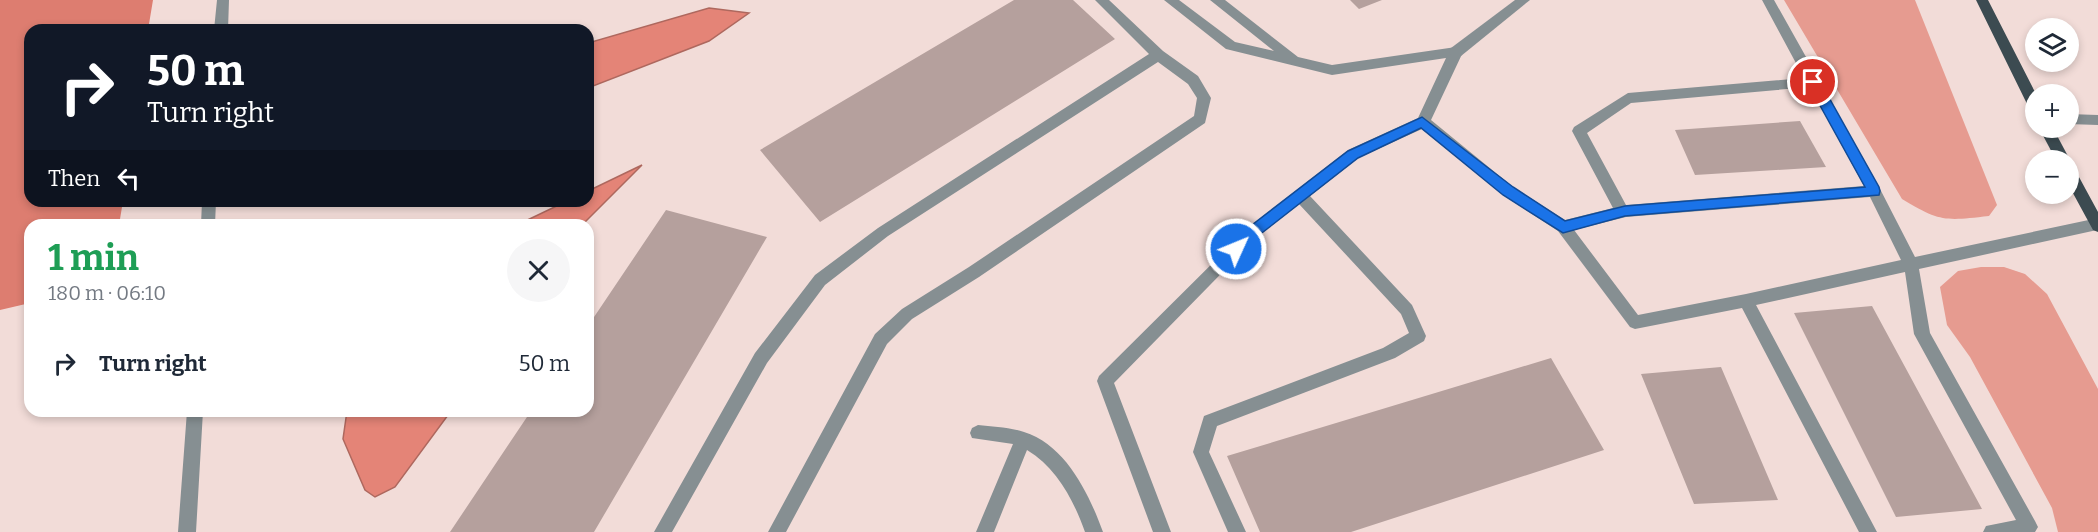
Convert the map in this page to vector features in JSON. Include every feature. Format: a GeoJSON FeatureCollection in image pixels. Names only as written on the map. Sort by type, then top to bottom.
{"type":"FeatureCollection","features":[{"type":"Feature","properties":{"kind":"main road"},"geometry":{"type":"LineString","coordinates":[[1982,0],[2025,86]]}},
{"type":"Feature","properties":{"kind":"main road"},"geometry":{"type":"LineString","coordinates":[[2079,190],[2098,225]]}},
{"type":"Feature","properties":{"kind":"street"},"geometry":{"type":"LineString","coordinates":[[221,24],[223,0]]}},
{"type":"Feature","properties":{"kind":"street"},"geometry":{"type":"LineString","coordinates":[[777,532],[881,339],[907,314],[974,272],[1200,119],[1204,98],[1193,80],[1158,55],[1101,0]]}},
{"type":"Feature","properties":{"kind":"street"},"geometry":{"type":"LineString","coordinates":[[1172,0],[1231,46],[1332,70],[1456,52]]}},
{"type":"Feature","properties":{"kind":"street"},"geometry":{"type":"LineString","coordinates":[[1216,0],[1297,62]]}},
{"type":"Feature","properties":{"kind":"street"},"geometry":{"type":"LineString","coordinates":[[1162,532],[1105,381],[1253,232],[1353,154],[1422,122],[1456,52],[1524,0]]}},
{"type":"Feature","properties":{"kind":"street"},"geometry":{"type":"LineString","coordinates":[[1768,0],[1874,191],[1911,264],[1922,334],[2029,526],[1992,532]]}},
{"type":"Feature","properties":{"kind":"street"},"geometry":{"type":"LineString","coordinates":[[663,532],[761,358],[820,280],[883,232],[1158,55]]}},
{"type":"Feature","properties":{"kind":"street"},"geometry":{"type":"LineString","coordinates":[[1625,211],[1622,211],[1579,131],[1628,98],[1813,82]]}},
{"type":"Feature","properties":{"kind":"street"},"geometry":{"type":"LineString","coordinates":[[2079,119],[2098,120]]}},
{"type":"Feature","properties":{"kind":"street"},"geometry":{"type":"LineString","coordinates":[[1422,122],[1508,191],[1563,227],[1635,322],[1746,301],[2098,225]]}},
{"type":"Feature","properties":{"kind":"street"},"geometry":{"type":"LineString","coordinates":[[1563,227],[1625,211],[1874,191]]}},
{"type":"Feature","properties":{"kind":"street"},"geometry":{"type":"LineString","coordinates":[[1237,532],[1201,452],[1210,421],[1389,353],[1418,336],[1407,310],[1300,195]]}},
{"type":"Feature","properties":{"kind":"street"},"geometry":{"type":"LineString","coordinates":[[1746,301],[1868,532]]}},
{"type":"Feature","properties":{"kind":"street"},"geometry":{"type":"LineString","coordinates":[[187,532],[195,417]]}},
{"type":"Feature","properties":{"kind":"street"},"geometry":{"type":"LineString","coordinates":[[978,433],[1023,439],[1054,460],[1085,504],[1094,532]]}},
{"type":"Feature","properties":{"kind":"street"},"geometry":{"type":"LineString","coordinates":[[985,532],[1023,439]]}},
{"type":"Feature","properties":{"kind":"shaded area"},"geometry":{"type":"Polygon","coordinates":[[[0,0],[153,0],[149,24],[24,24],[24,207],[122,207],[120,219],[24,219],[24,304],[0,310],[0,0]]]}},
{"type":"Feature","properties":{"kind":"shaded area"},"geometry":{"type":"Polygon","coordinates":[[[1784,0],[1915,0],[1997,205],[1989,216],[1962,219],[1943,218],[1925,212],[1902,199],[1784,0]]]}},
{"type":"Feature","properties":{"kind":"shaded area"},"geometry":{"type":"Polygon","coordinates":[[[709,8],[749,13],[709,41],[594,86],[594,41],[709,8]]]}},
{"type":"Feature","properties":{"kind":"shaded area"},"geometry":{"type":"Polygon","coordinates":[[[642,165],[588,219],[530,219],[554,207],[594,207],[594,188],[642,165]]]}},
{"type":"Feature","properties":{"kind":"shaded area"},"geometry":{"type":"Polygon","coordinates":[[[1981,267],[2004,267],[2025,274],[2047,294],[2098,389],[2098,532],[2058,532],[2052,508],[1970,357],[1947,325],[1940,287],[1958,271],[1981,267]]]}},
{"type":"Feature","properties":{"kind":"shaded area"},"geometry":{"type":"Polygon","coordinates":[[[346,417],[447,417],[395,487],[375,497],[365,490],[343,439],[346,417]]]}},
{"type":"Feature","properties":{"kind":"building"},"geometry":{"type":"Polygon","coordinates":[[[1014,0],[1073,0],[1115,39],[820,222],[760,150],[1014,0]]]}},
{"type":"Feature","properties":{"kind":"building"},"geometry":{"type":"Polygon","coordinates":[[[1350,0],[1382,0],[1359,9],[1350,0]]]}},
{"type":"Feature","properties":{"kind":"building"},"geometry":{"type":"Polygon","coordinates":[[[1800,121],[1826,167],[1695,175],[1675,130],[1800,121]]]}},
{"type":"Feature","properties":{"kind":"building"},"geometry":{"type":"Polygon","coordinates":[[[666,210],[767,237],[594,532],[450,532],[527,417],[594,417],[594,317],[666,210]]]}},
{"type":"Feature","properties":{"kind":"building"},"geometry":{"type":"Polygon","coordinates":[[[1872,306],[1982,509],[1896,517],[1794,313],[1872,306]]]}},
{"type":"Feature","properties":{"kind":"building"},"geometry":{"type":"Polygon","coordinates":[[[1551,358],[1604,450],[1351,532],[1260,532],[1227,456],[1551,358]]]}},
{"type":"Feature","properties":{"kind":"building"},"geometry":{"type":"Polygon","coordinates":[[[1721,367],[1778,500],[1694,504],[1641,374],[1721,367]]]}},
{"type":"Feature","properties":{"kind":"route"},"geometry":{"type":"LineString","coordinates":[[1236,249],[1253,232],[1353,154],[1422,122],[1508,191],[1563,227],[1625,211],[1874,191],[1813,82]]}}]}
